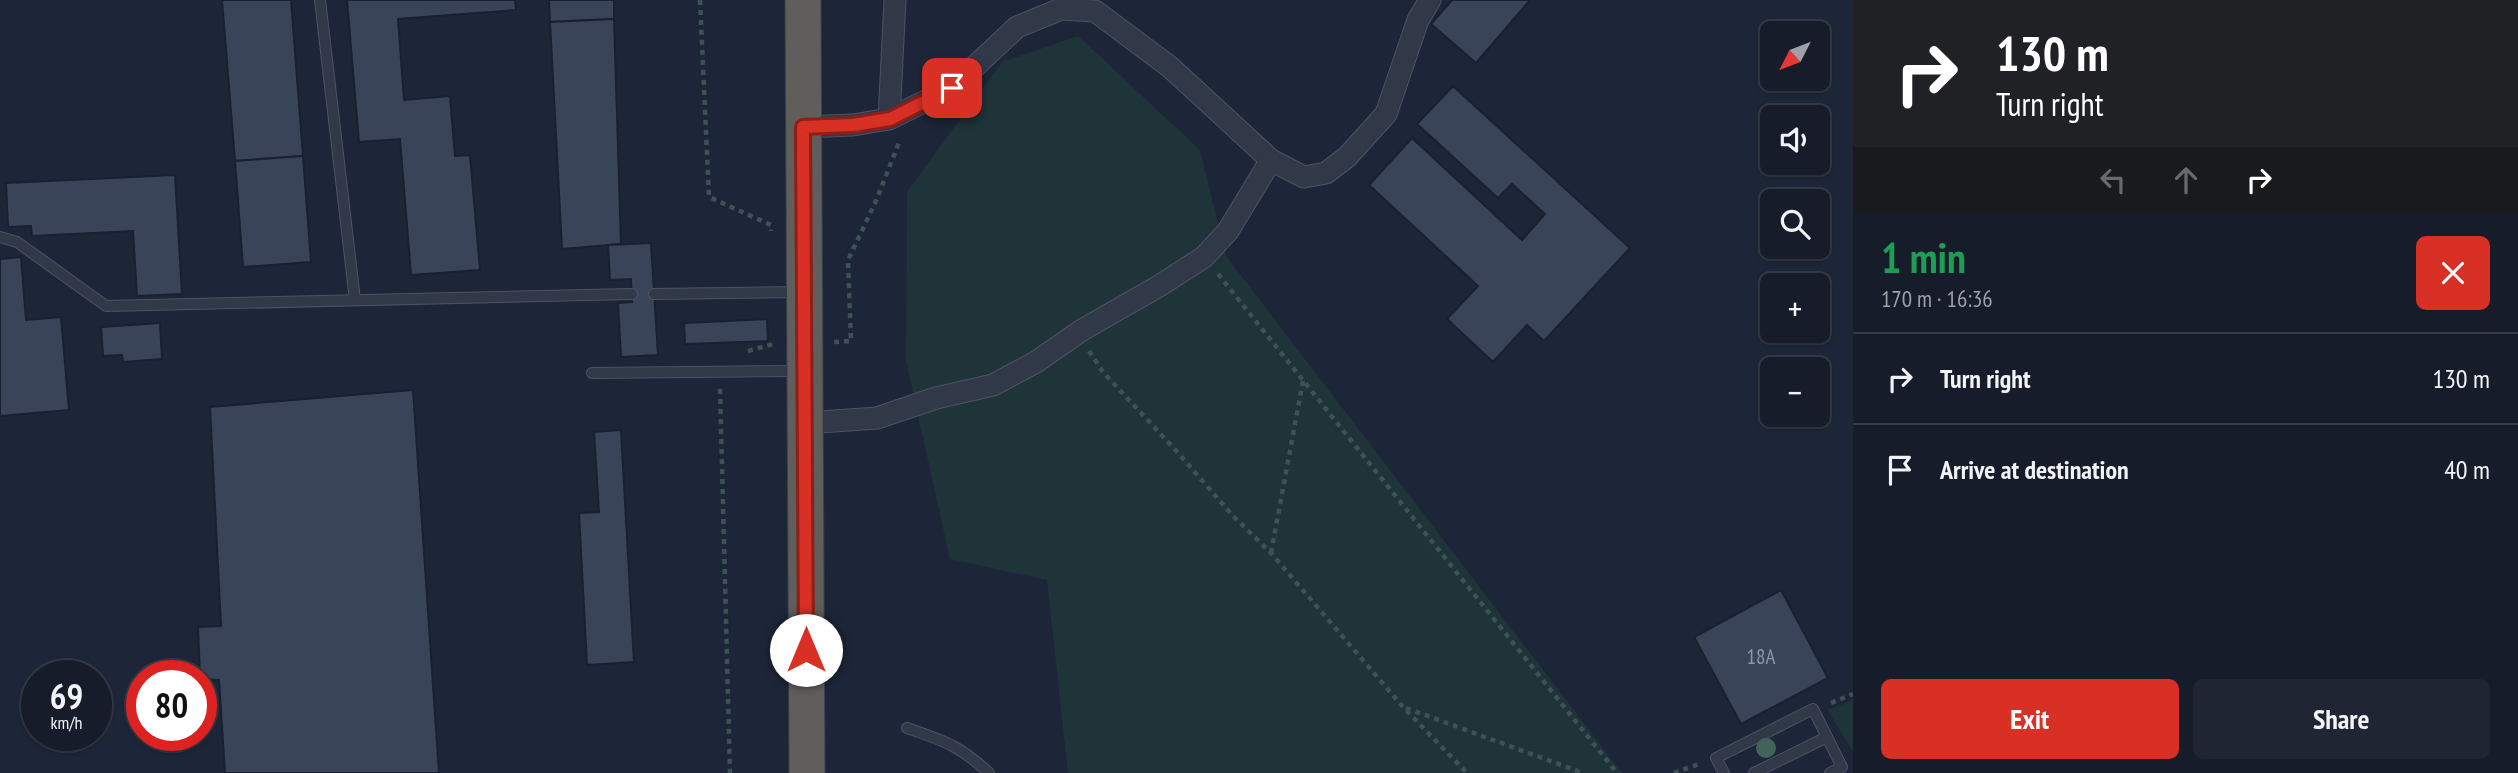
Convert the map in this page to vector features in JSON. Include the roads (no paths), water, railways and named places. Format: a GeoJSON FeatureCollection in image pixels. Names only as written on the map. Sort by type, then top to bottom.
{"type":"FeatureCollection","features":[{"type":"Feature","properties":{"kind":"highway"},"geometry":{"type":"LineString","coordinates":[[803,0],[803,127],[788,293],[805,371],[807,773]]}},
{"type":"Feature","properties":{"kind":"street"},"geometry":{"type":"LineString","coordinates":[[890,119],[895,0]]}},
{"type":"Feature","properties":{"kind":"street"},"geometry":{"type":"LineString","coordinates":[[803,127],[853,125],[890,119],[952,88],[1017,27],[1061,9],[1095,12],[1170,67],[1271,160],[1304,177],[1326,173],[1347,157],[1386,114],[1418,20],[1430,0]]}},
{"type":"Feature","properties":{"kind":"street"},"geometry":{"type":"LineString","coordinates":[[806,423],[877,418],[936,398],[993,385],[1036,362],[1082,330],[1204,257],[1228,231],[1271,160]]}},
{"type":"Feature","properties":{"kind":"lane"},"geometry":{"type":"LineString","coordinates":[[320,0],[355,300]]}},
{"type":"Feature","properties":{"kind":"lane"},"geometry":{"type":"LineString","coordinates":[[0,237],[17,242],[106,306],[632,294]]}},
{"type":"Feature","properties":{"kind":"lane"},"geometry":{"type":"LineString","coordinates":[[654,294],[788,293]]}},
{"type":"Feature","properties":{"kind":"lane"},"geometry":{"type":"LineString","coordinates":[[592,373],[805,371]]}},
{"type":"Feature","properties":{"kind":"lane"},"geometry":{"type":"LineString","coordinates":[[1724,773],[1716,758],[1813,709],[1842,767],[1829,773]]}},
{"type":"Feature","properties":{"kind":"lane"},"geometry":{"type":"LineString","coordinates":[[906,728],[967,752],[989,773]]}},
{"type":"Feature","properties":{"kind":"lane"},"geometry":{"type":"LineString","coordinates":[[1754,773],[1827,737]]}}]}
